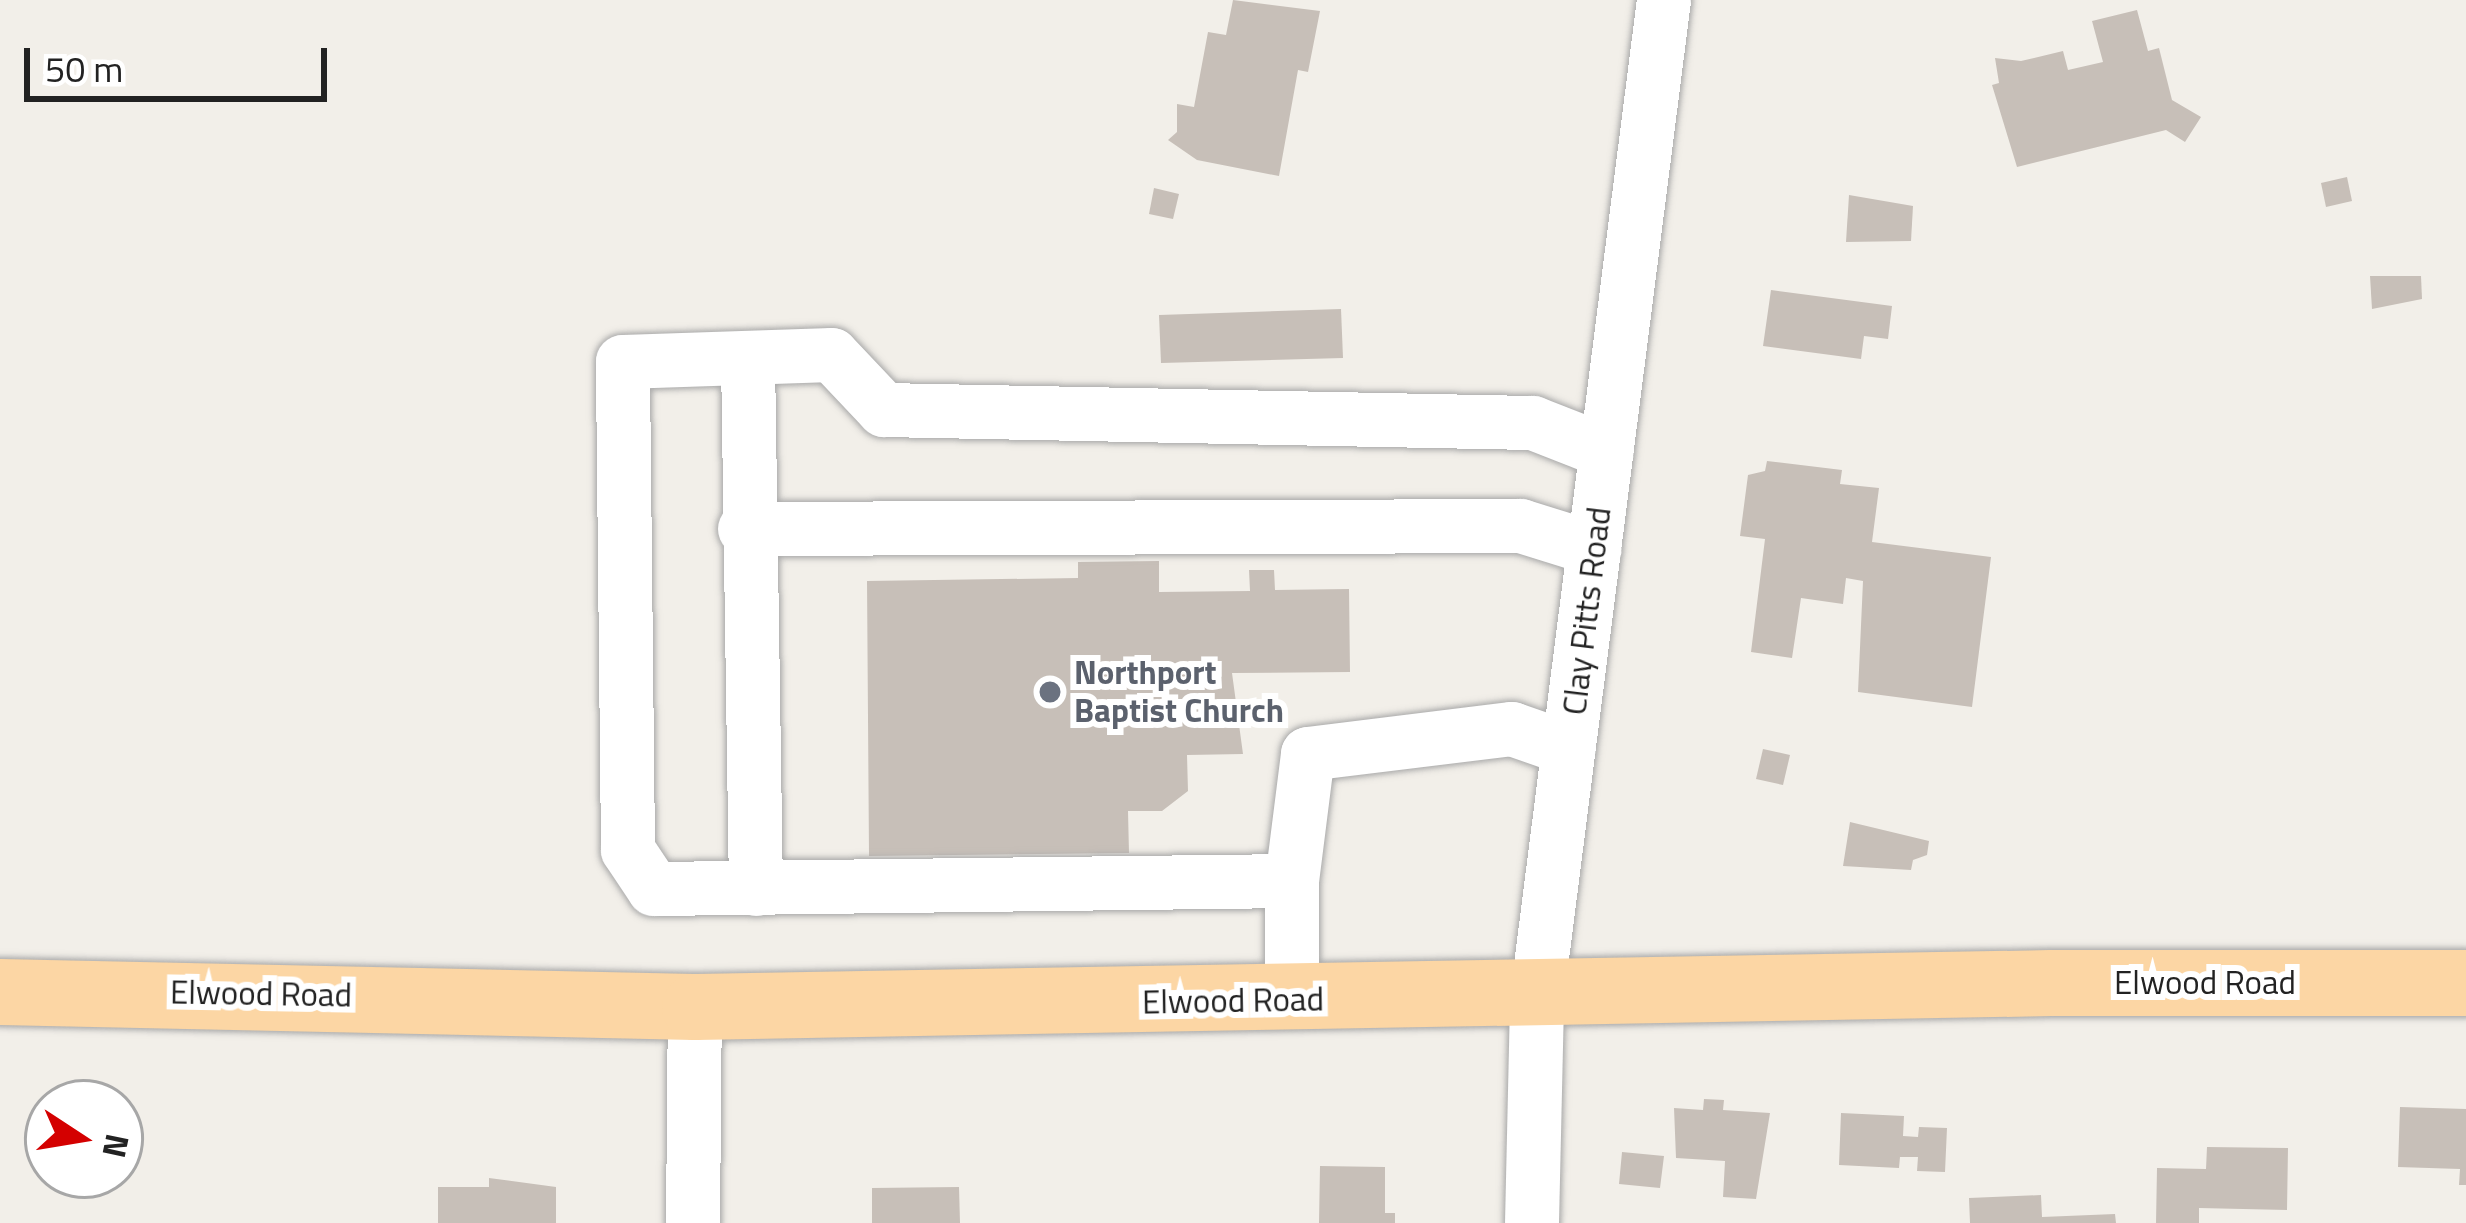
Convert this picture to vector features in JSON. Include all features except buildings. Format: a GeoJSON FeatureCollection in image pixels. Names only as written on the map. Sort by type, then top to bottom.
{"type":"FeatureCollection","features":[{"type":"Feature","properties":{"kind":"main road","name":"Elwood Road"},"geometry":{"type":"LineString","coordinates":[[0,992],[695,1007],[1538,997],[2051,983],[2466,983]]}},
{"type":"Feature","properties":{"kind":"street","name":"Clay Pitts Road"},"geometry":{"type":"LineString","coordinates":[[1532,1223],[1538,997],[1664,0]]}},
{"type":"Feature","properties":{"kind":"street"},"geometry":{"type":"LineString","coordinates":[[1292,881],[654,889],[628,850],[623,362],[832,355],[884,410],[1533,423],[1607,452]]}},
{"type":"Feature","properties":{"kind":"street"},"geometry":{"type":"LineString","coordinates":[[748,358],[745,529],[756,890]]}},
{"type":"Feature","properties":{"kind":"street"},"geometry":{"type":"LineString","coordinates":[[745,529],[1521,526],[1595,549]]}},
{"type":"Feature","properties":{"kind":"street"},"geometry":{"type":"LineString","coordinates":[[1292,1000],[1292,881],[1308,754],[1512,729],[1569,749]]}},
{"type":"Feature","properties":{"kind":"street"},"geometry":{"type":"LineString","coordinates":[[693,1223],[695,1007]]}},
{"type":"Feature","properties":{"kind":"place","name":"Northport Baptist Church"},"geometry":{"type":"Point","coordinates":[1050,692]}}]}
